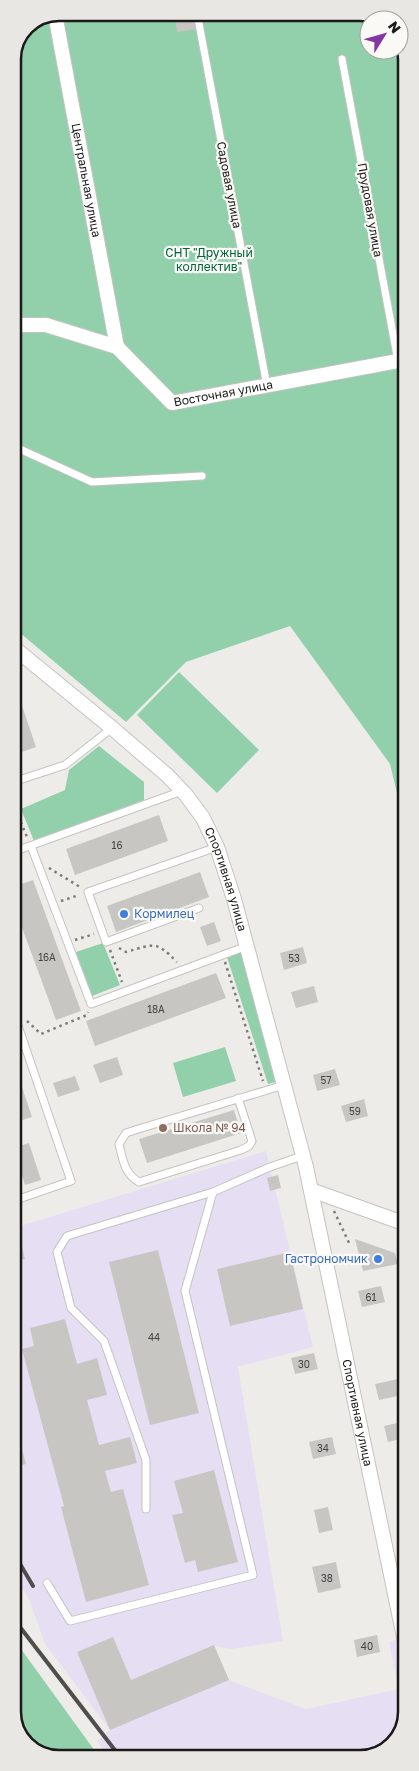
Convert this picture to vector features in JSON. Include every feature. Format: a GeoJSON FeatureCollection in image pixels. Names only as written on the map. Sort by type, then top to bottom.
{"type":"FeatureCollection","features":[{"type":"Feature","properties":{"kind":"street","name":"Центральная улица"},"geometry":{"type":"LineString","coordinates":[[56,21],[117,347]]}},
{"type":"Feature","properties":{"kind":"street","name":"Восточная улица"},"geometry":{"type":"LineString","coordinates":[[21,325],[46,325],[117,347],[172,403],[398,361]]}},
{"type":"Feature","properties":{"kind":"street","name":"Спортивная улица"},"geometry":{"type":"LineString","coordinates":[[21,654],[168,776],[203,818],[217,847],[247,946],[311,1190],[398,1607]]}},
{"type":"Feature","properties":{"kind":"street"},"geometry":{"type":"LineString","coordinates":[[311,1190],[398,1221]]}},
{"type":"Feature","properties":{"kind":"lane","name":"Садовая улица"},"geometry":{"type":"LineString","coordinates":[[199,21],[267,386]]}},
{"type":"Feature","properties":{"kind":"lane","name":"Прудовая улица"},"geometry":{"type":"LineString","coordinates":[[342,59],[398,361]]}},
{"type":"Feature","properties":{"kind":"lane"},"geometry":{"type":"LineString","coordinates":[[21,450],[92,482],[202,476]]}},
{"type":"Feature","properties":{"kind":"lane"},"geometry":{"type":"LineString","coordinates":[[21,779],[65,765],[112,728]]}},
{"type":"Feature","properties":{"kind":"lane"},"geometry":{"type":"LineString","coordinates":[[21,849],[182,791]]}},
{"type":"Feature","properties":{"kind":"lane"},"geometry":{"type":"LineString","coordinates":[[31,846],[91,1004],[247,946]]}},
{"type":"Feature","properties":{"kind":"lane"},"geometry":{"type":"LineString","coordinates":[[199,908],[106,942],[88,892],[217,847]]}},
{"type":"Feature","properties":{"kind":"lane"},"geometry":{"type":"LineString","coordinates":[[21,1034],[71,1181],[21,1198]]}},
{"type":"Feature","properties":{"kind":"lane"},"geometry":{"type":"LineString","coordinates":[[238,1098],[252,1141],[249,1146],[139,1182],[132,1178],[126,1170],[119,1144],[126,1133],[238,1098],[284,1085]]}},
{"type":"Feature","properties":{"kind":"lane"},"geometry":{"type":"LineString","coordinates":[[146,1510],[146,1460],[104,1341],[71,1308],[57,1252],[67,1236],[212,1192],[270,1167],[302,1156]]}},
{"type":"Feature","properties":{"kind":"lane"},"geometry":{"type":"LineString","coordinates":[[47,1583],[70,1621],[254,1575],[185,1291],[212,1192]]}},
{"type":"Feature","properties":{"kind":"path"},"geometry":{"type":"LineString","coordinates":[[21,823],[31,846]]}},
{"type":"Feature","properties":{"kind":"path"},"geometry":{"type":"LineString","coordinates":[[36,860],[88,892]]}},
{"type":"Feature","properties":{"kind":"path"},"geometry":{"type":"LineString","coordinates":[[53,904],[88,892]]}},
{"type":"Feature","properties":{"kind":"path"},"geometry":{"type":"LineString","coordinates":[[68,943],[102,931]]}},
{"type":"Feature","properties":{"kind":"path"},"geometry":{"type":"LineString","coordinates":[[106,942],[126,952],[153,944],[163,948],[184,969]]}},
{"type":"Feature","properties":{"kind":"path"},"geometry":{"type":"LineString","coordinates":[[106,942],[126,991]]}},
{"type":"Feature","properties":{"kind":"path"},"geometry":{"type":"LineString","coordinates":[[223,955],[266,1090]]}},
{"type":"Feature","properties":{"kind":"path"},"geometry":{"type":"LineString","coordinates":[[27,1021],[41,1034],[87,1015],[91,1004]]}},
{"type":"Feature","properties":{"kind":"path"},"geometry":{"type":"LineString","coordinates":[[326,1195],[350,1245]]}},
{"type":"Feature","properties":{"kind":"shaded area"},"geometry":{"type":"Polygon","coordinates":[[[266,1151],[313,1347],[238,1367],[283,1641],[231,1649],[214,1646],[229,1680],[306,1709],[398,1689],[396,1724],[393,1731],[379,1745],[360,1750],[103,1750],[97,1741],[110,1730],[45,1644],[29,1599],[21,1586],[21,1226],[266,1151]]]}},
{"type":"Feature","properties":{"kind":"shaded area"},"geometry":{"type":"Polygon","coordinates":[[[398,1639],[398,1684],[389,1642],[398,1639]]]}},
{"type":"Feature","properties":{"kind":"green space","name":"СНТ \"Дружный коллектив\""},"geometry":{"type":"Polygon","coordinates":[[[59,21],[359,21],[359,60],[398,60],[398,797],[390,764],[290,626],[186,662],[126,722],[21,634],[21,59],[24,44],[32,32],[44,24],[59,21]]]}},
{"type":"Feature","properties":{"kind":"green space"},"geometry":{"type":"Polygon","coordinates":[[[179,672],[259,750],[217,793],[137,715],[179,672]]]}},
{"type":"Feature","properties":{"kind":"green space"},"geometry":{"type":"Polygon","coordinates":[[[99,746],[144,782],[144,800],[34,841],[21,809],[65,790],[69,770],[99,746]]]}},
{"type":"Feature","properties":{"kind":"green space"},"geometry":{"type":"Polygon","coordinates":[[[103,943],[120,985],[92,996],[76,952],[103,943]]]}},
{"type":"Feature","properties":{"kind":"green space"},"geometry":{"type":"Polygon","coordinates":[[[244,951],[279,1081],[268,1084],[227,957],[244,951]]]}},
{"type":"Feature","properties":{"kind":"green space"},"geometry":{"type":"Polygon","coordinates":[[[225,1047],[236,1081],[183,1097],[173,1063],[225,1047]]]}},
{"type":"Feature","properties":{"kind":"green space"},"geometry":{"type":"Polygon","coordinates":[[[21,1649],[94,1750],[56,1750],[44,1747],[26,1731],[21,1712],[21,1649]]]}},
{"type":"Feature","properties":{"kind":"building"},"geometry":{"type":"Polygon","coordinates":[[[175,21],[196,21],[197,29],[177,32],[175,21]]]}},
{"type":"Feature","properties":{"kind":"building"},"geometry":{"type":"Polygon","coordinates":[[[21,703],[36,747],[21,752],[21,703]]]}},
{"type":"Feature","properties":{"kind":"building"},"geometry":{"type":"Polygon","coordinates":[[[159,815],[168,841],[75,875],[66,849],[159,815]]]}},
{"type":"Feature","properties":{"kind":"building"},"geometry":{"type":"Polygon","coordinates":[[[200,872],[209,897],[116,932],[107,906],[200,872]]]}},
{"type":"Feature","properties":{"kind":"building"},"geometry":{"type":"Polygon","coordinates":[[[33,880],[81,1011],[56,1020],[21,925],[21,884],[33,880]]]}},
{"type":"Feature","properties":{"kind":"building"},"geometry":{"type":"Polygon","coordinates":[[[214,922],[221,941],[207,946],[200,927],[214,922]]]}},
{"type":"Feature","properties":{"kind":"building"},"geometry":{"type":"Polygon","coordinates":[[[303,947],[307,963],[284,970],[280,953],[303,947]]]}},
{"type":"Feature","properties":{"kind":"building"},"geometry":{"type":"Polygon","coordinates":[[[216,973],[226,998],[95,1046],[86,1021],[216,973]]]}},
{"type":"Feature","properties":{"kind":"building"},"geometry":{"type":"Polygon","coordinates":[[[314,986],[318,1002],[296,1008],[291,992],[314,986]]]}},
{"type":"Feature","properties":{"kind":"building"},"geometry":{"type":"Polygon","coordinates":[[[117,1057],[123,1075],[100,1083],[93,1065],[117,1057]]]}},
{"type":"Feature","properties":{"kind":"building"},"geometry":{"type":"Polygon","coordinates":[[[335,1069],[340,1085],[317,1091],[313,1075],[335,1069]]]}},
{"type":"Feature","properties":{"kind":"building"},"geometry":{"type":"Polygon","coordinates":[[[75,1076],[80,1090],[58,1097],[53,1083],[75,1076]]]}},
{"type":"Feature","properties":{"kind":"building"},"geometry":{"type":"Polygon","coordinates":[[[21,1084],[32,1117],[21,1120],[21,1084]]]}},
{"type":"Feature","properties":{"kind":"building"},"geometry":{"type":"Polygon","coordinates":[[[364,1099],[368,1116],[346,1122],[341,1106],[364,1099]]]}},
{"type":"Feature","properties":{"kind":"building"},"geometry":{"type":"Polygon","coordinates":[[[234,1110],[241,1133],[147,1163],[139,1139],[234,1110]]]}},
{"type":"Feature","properties":{"kind":"building"},"geometry":{"type":"Polygon","coordinates":[[[29,1143],[41,1180],[25,1185],[21,1172],[21,1146],[29,1143]]]}},
{"type":"Feature","properties":{"kind":"building"},"geometry":{"type":"Polygon","coordinates":[[[278,1175],[281,1188],[270,1191],[267,1178],[278,1175]]]}},
{"type":"Feature","properties":{"kind":"building","name":"Гастрономчик"},"geometry":{"type":"Polygon","coordinates":[[[355,1239],[395,1253],[398,1264],[363,1271],[355,1239]]]}},
{"type":"Feature","properties":{"kind":"building"},"geometry":{"type":"Polygon","coordinates":[[[21,1242],[25,1259],[21,1260],[21,1242]]]}},
{"type":"Feature","properties":{"kind":"building"},"geometry":{"type":"Polygon","coordinates":[[[158,1250],[199,1413],[150,1425],[109,1262],[158,1250]]]}},
{"type":"Feature","properties":{"kind":"building"},"geometry":{"type":"Polygon","coordinates":[[[290,1252],[303,1309],[230,1326],[217,1269],[290,1252]]]}},
{"type":"Feature","properties":{"kind":"building"},"geometry":{"type":"Polygon","coordinates":[[[381,1286],[385,1302],[362,1307],[358,1291],[381,1286]]]}},
{"type":"Feature","properties":{"kind":"building"},"geometry":{"type":"Polygon","coordinates":[[[65,1319],[77,1364],[97,1358],[107,1395],[87,1400],[99,1445],[130,1437],[137,1463],[105,1471],[111,1492],[123,1489],[149,1585],[86,1602],[61,1507],[64,1506],[22,1349],[34,1346],[30,1328],[65,1319]]]}},
{"type":"Feature","properties":{"kind":"building"},"geometry":{"type":"Polygon","coordinates":[[[314,1353],[318,1369],[295,1374],[291,1358],[314,1353]]]}},
{"type":"Feature","properties":{"kind":"building"},"geometry":{"type":"Polygon","coordinates":[[[398,1379],[398,1396],[379,1400],[375,1384],[398,1379]]]}},
{"type":"Feature","properties":{"kind":"building"},"geometry":{"type":"Polygon","coordinates":[[[398,1423],[398,1440],[388,1442],[384,1426],[398,1423]]]}},
{"type":"Feature","properties":{"kind":"building"},"geometry":{"type":"Polygon","coordinates":[[[332,1437],[336,1454],[313,1459],[309,1442],[332,1437]]]}},
{"type":"Feature","properties":{"kind":"building"},"geometry":{"type":"Polygon","coordinates":[[[21,1446],[26,1464],[21,1465],[21,1446]]]}},
{"type":"Feature","properties":{"kind":"building"},"geometry":{"type":"Polygon","coordinates":[[[214,1470],[238,1562],[198,1572],[195,1560],[185,1563],[172,1515],[183,1513],[174,1481],[214,1470]]]}},
{"type":"Feature","properties":{"kind":"building"},"geometry":{"type":"Polygon","coordinates":[[[328,1507],[333,1530],[319,1533],[314,1510],[328,1507]]]}},
{"type":"Feature","properties":{"kind":"building"},"geometry":{"type":"Polygon","coordinates":[[[336,1562],[341,1588],[318,1593],[312,1567],[336,1562]]]}},
{"type":"Feature","properties":{"kind":"building"},"geometry":{"type":"Polygon","coordinates":[[[377,1635],[380,1652],[357,1657],[354,1640],[377,1635]]]}},
{"type":"Feature","properties":{"kind":"building"},"geometry":{"type":"Polygon","coordinates":[[[113,1637],[131,1680],[214,1645],[229,1680],[110,1730],[77,1652],[113,1637]]]}},
{"type":"Feature","properties":{"kind":"railway"},"geometry":{"type":"LineString","coordinates":[[21,1566],[33,1586]]}},
{"type":"Feature","properties":{"kind":"railway"},"geometry":{"type":"LineString","coordinates":[[21,1628],[115,1750]]}},
{"type":"Feature","properties":{"kind":"place","name":"Кормилец"},"geometry":{"type":"Point","coordinates":[124,914]}},
{"type":"Feature","properties":{"kind":"place","name":"Школа № 94"},"geometry":{"type":"Point","coordinates":[163,1128]}},
{"type":"Feature","properties":{"kind":"place","name":"Гастрономчик"},"geometry":{"type":"Point","coordinates":[378,1259]}}]}
